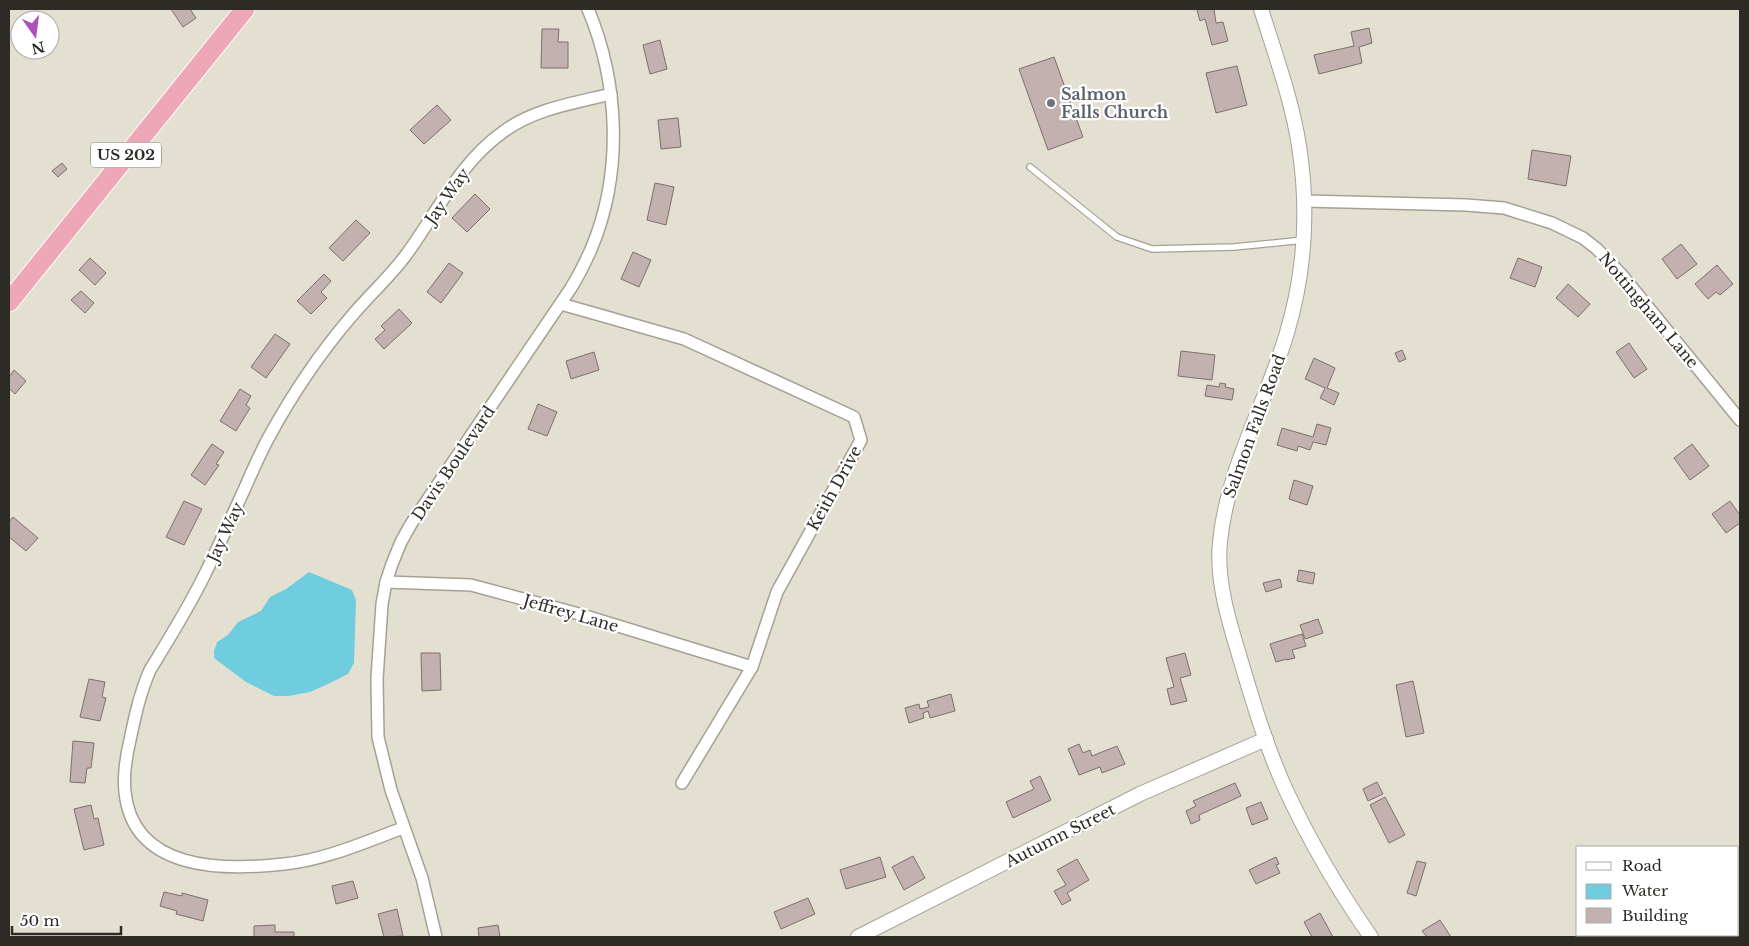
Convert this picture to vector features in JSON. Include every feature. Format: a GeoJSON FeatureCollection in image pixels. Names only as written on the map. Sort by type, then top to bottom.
{"type":"FeatureCollection","features":[{"type":"Feature","properties":{"kind":"highway","name":"US 202"},"geometry":{"type":"LineString","coordinates":[[10,298],[245,9]]}},
{"type":"Feature","properties":{"kind":"street","name":"Davis Boulevard"},"geometry":{"type":"LineString","coordinates":[[436,937],[422,878],[403,828],[383,761],[378,737],[378,640],[386,582],[401,542],[411,524],[561,304],[592,248],[605,208],[610,184],[613,162],[613,115],[611,94],[601,45],[588,9]]}},
{"type":"Feature","properties":{"kind":"street","name":"Salmon Falls Road"},"geometry":{"type":"LineString","coordinates":[[1261,9],[1299,145],[1305,201],[1304,240],[1301,270],[1286,337],[1232,479],[1224,511],[1220,545],[1221,575],[1236,645],[1266,739],[1285,787],[1315,848],[1371,937]]}},
{"type":"Feature","properties":{"kind":"street","name":"Jay Way"},"geometry":{"type":"LineString","coordinates":[[403,828],[318,858],[284,864],[214,866],[180,860],[164,854],[140,832],[127,807],[125,792],[126,760],[143,687],[150,670],[205,575],[259,456],[285,410],[328,346],[405,256],[467,166],[485,146],[504,130],[528,118],[557,108],[611,94]]}},
{"type":"Feature","properties":{"kind":"street","name":"Nottingham Lane"},"geometry":{"type":"LineString","coordinates":[[1305,201],[1466,205],[1504,208],[1552,223],[1583,238],[1597,249],[1620,274],[1740,420]]}},
{"type":"Feature","properties":{"kind":"street","name":"Keith Drive"},"geometry":{"type":"LineString","coordinates":[[561,304],[684,339],[854,417],[861,440],[777,592],[752,667],[682,783]]}},
{"type":"Feature","properties":{"kind":"street","name":"Jeffrey Lane"},"geometry":{"type":"LineString","coordinates":[[386,582],[471,585],[579,614],[752,667]]}},
{"type":"Feature","properties":{"kind":"street","name":"Autumn Street"},"geometry":{"type":"LineString","coordinates":[[858,937],[1140,794],[1266,739]]}},
{"type":"Feature","properties":{"kind":"lane"},"geometry":{"type":"LineString","coordinates":[[1030,167],[1117,237],[1152,250],[1234,247],[1304,240]]}},
{"type":"Feature","properties":{"kind":"water"},"geometry":{"type":"Polygon","coordinates":[[[309,572],[352,590],[356,600],[354,663],[348,674],[310,692],[288,696],[274,696],[246,682],[214,658],[214,651],[217,642],[228,635],[238,622],[261,611],[270,597],[286,589],[309,572]]]}},
{"type":"Feature","properties":{"kind":"building"},"geometry":{"type":"Polygon","coordinates":[[[171,9],[190,9],[196,18],[183,27],[171,9]]]}},
{"type":"Feature","properties":{"kind":"building"},"geometry":{"type":"Polygon","coordinates":[[[1214,9],[1216,23],[1223,22],[1228,41],[1212,45],[1205,19],[1200,21],[1197,10],[1214,9]]]}},
{"type":"Feature","properties":{"kind":"building"},"geometry":{"type":"Polygon","coordinates":[[[1369,28],[1372,43],[1359,47],[1362,63],[1319,74],[1314,55],[1354,46],[1351,32],[1369,28]]]}},
{"type":"Feature","properties":{"kind":"building"},"geometry":{"type":"Polygon","coordinates":[[[542,29],[559,29],[558,42],[568,42],[568,68],[541,68],[542,29]]]}},
{"type":"Feature","properties":{"kind":"building"},"geometry":{"type":"Polygon","coordinates":[[[660,40],[667,69],[650,74],[643,45],[660,40]]]}},
{"type":"Feature","properties":{"kind":"building","name":"Salmon Falls Church"},"geometry":{"type":"Polygon","coordinates":[[[1054,57],[1083,137],[1048,150],[1019,69],[1054,57]]]}},
{"type":"Feature","properties":{"kind":"building"},"geometry":{"type":"Polygon","coordinates":[[[1237,66],[1247,105],[1216,113],[1206,73],[1237,66]]]}},
{"type":"Feature","properties":{"kind":"building"},"geometry":{"type":"Polygon","coordinates":[[[437,105],[451,120],[424,144],[410,130],[437,105]]]}},
{"type":"Feature","properties":{"kind":"building"},"geometry":{"type":"Polygon","coordinates":[[[678,118],[681,147],[661,149],[658,120],[678,118]]]}},
{"type":"Feature","properties":{"kind":"building"},"geometry":{"type":"Polygon","coordinates":[[[1532,150],[1571,156],[1566,186],[1528,179],[1532,150]]]}},
{"type":"Feature","properties":{"kind":"building"},"geometry":{"type":"Polygon","coordinates":[[[62,163],[67,169],[58,177],[52,171],[62,163]]]}},
{"type":"Feature","properties":{"kind":"building"},"geometry":{"type":"Polygon","coordinates":[[[655,183],[674,187],[666,225],[647,220],[655,183]]]}},
{"type":"Feature","properties":{"kind":"building"},"geometry":{"type":"Polygon","coordinates":[[[475,194],[490,209],[467,232],[452,218],[475,194]]]}},
{"type":"Feature","properties":{"kind":"building"},"geometry":{"type":"Polygon","coordinates":[[[356,220],[370,233],[343,261],[329,248],[356,220]]]}},
{"type":"Feature","properties":{"kind":"building"},"geometry":{"type":"Polygon","coordinates":[[[1681,244],[1697,264],[1677,279],[1662,259],[1681,244]]]}},
{"type":"Feature","properties":{"kind":"building"},"geometry":{"type":"Polygon","coordinates":[[[633,252],[651,260],[639,287],[621,279],[633,252]]]}},
{"type":"Feature","properties":{"kind":"building"},"geometry":{"type":"Polygon","coordinates":[[[90,258],[106,273],[95,285],[79,270],[90,258]]]}},
{"type":"Feature","properties":{"kind":"building"},"geometry":{"type":"Polygon","coordinates":[[[1518,258],[1542,267],[1535,287],[1510,278],[1518,258]]]}},
{"type":"Feature","properties":{"kind":"building"},"geometry":{"type":"Polygon","coordinates":[[[449,263],[463,273],[441,303],[427,292],[449,263]]]}},
{"type":"Feature","properties":{"kind":"building"},"geometry":{"type":"Polygon","coordinates":[[[1717,265],[1733,284],[1720,295],[1716,292],[1708,299],[1695,284],[1717,265]]]}},
{"type":"Feature","properties":{"kind":"building"},"geometry":{"type":"Polygon","coordinates":[[[324,274],[331,281],[321,292],[327,298],[311,314],[297,301],[324,274]]]}},
{"type":"Feature","properties":{"kind":"building"},"geometry":{"type":"Polygon","coordinates":[[[1568,284],[1590,304],[1578,317],[1556,298],[1568,284]]]}},
{"type":"Feature","properties":{"kind":"building"},"geometry":{"type":"Polygon","coordinates":[[[81,291],[94,303],[85,313],[71,300],[81,291]]]}},
{"type":"Feature","properties":{"kind":"building"},"geometry":{"type":"Polygon","coordinates":[[[399,309],[412,323],[384,349],[375,339],[385,330],[381,326],[399,309]]]}},
{"type":"Feature","properties":{"kind":"building"},"geometry":{"type":"Polygon","coordinates":[[[275,334],[290,344],[266,378],[251,367],[275,334]]]}},
{"type":"Feature","properties":{"kind":"building"},"geometry":{"type":"Polygon","coordinates":[[[1629,343],[1647,369],[1634,378],[1616,352],[1629,343]]]}},
{"type":"Feature","properties":{"kind":"building"},"geometry":{"type":"Polygon","coordinates":[[[1402,350],[1406,359],[1399,362],[1395,353],[1402,350]]]}},
{"type":"Feature","properties":{"kind":"building"},"geometry":{"type":"Polygon","coordinates":[[[1181,351],[1215,355],[1212,380],[1178,376],[1181,351]]]}},
{"type":"Feature","properties":{"kind":"building"},"geometry":{"type":"Polygon","coordinates":[[[594,352],[599,370],[571,379],[566,361],[594,352]]]}},
{"type":"Feature","properties":{"kind":"building"},"geometry":{"type":"Polygon","coordinates":[[[1314,358],[1335,368],[1327,388],[1339,393],[1334,405],[1320,398],[1325,388],[1305,379],[1314,358]]]}},
{"type":"Feature","properties":{"kind":"building"},"geometry":{"type":"Polygon","coordinates":[[[14,370],[26,381],[15,394],[9,388],[9,377],[14,370]]]}},
{"type":"Feature","properties":{"kind":"building"},"geometry":{"type":"Polygon","coordinates":[[[1220,383],[1226,384],[1225,387],[1234,389],[1232,400],[1205,396],[1207,385],[1219,387],[1220,383]]]}},
{"type":"Feature","properties":{"kind":"building"},"geometry":{"type":"Polygon","coordinates":[[[240,389],[251,396],[246,405],[250,408],[236,431],[220,421],[240,389]]]}},
{"type":"Feature","properties":{"kind":"building"},"geometry":{"type":"Polygon","coordinates":[[[538,404],[557,412],[547,436],[528,429],[538,404]]]}},
{"type":"Feature","properties":{"kind":"building"},"geometry":{"type":"Polygon","coordinates":[[[1317,424],[1331,428],[1326,445],[1313,442],[1310,450],[1298,446],[1297,451],[1277,445],[1282,428],[1313,437],[1317,424]]]}},
{"type":"Feature","properties":{"kind":"building"},"geometry":{"type":"Polygon","coordinates":[[[212,444],[224,452],[216,464],[219,465],[205,485],[191,475],[212,444]]]}},
{"type":"Feature","properties":{"kind":"building"},"geometry":{"type":"Polygon","coordinates":[[[1692,444],[1709,466],[1690,480],[1674,458],[1692,444]]]}},
{"type":"Feature","properties":{"kind":"building"},"geometry":{"type":"Polygon","coordinates":[[[1294,480],[1313,486],[1307,505],[1289,499],[1294,480]]]}},
{"type":"Feature","properties":{"kind":"building"},"geometry":{"type":"Polygon","coordinates":[[[184,501],[202,509],[184,545],[166,537],[184,501]]]}},
{"type":"Feature","properties":{"kind":"building"},"geometry":{"type":"Polygon","coordinates":[[[1730,501],[1740,515],[1740,523],[1726,533],[1712,514],[1730,501]]]}},
{"type":"Feature","properties":{"kind":"building"},"geometry":{"type":"Polygon","coordinates":[[[13,517],[38,538],[26,551],[9,537],[9,522],[13,517]]]}},
{"type":"Feature","properties":{"kind":"building"},"geometry":{"type":"Polygon","coordinates":[[[1299,570],[1315,573],[1313,584],[1297,581],[1299,570]]]}},
{"type":"Feature","properties":{"kind":"building"},"geometry":{"type":"Polygon","coordinates":[[[1280,579],[1282,587],[1266,592],[1263,583],[1280,579]]]}},
{"type":"Feature","properties":{"kind":"building"},"geometry":{"type":"Polygon","coordinates":[[[1318,619],[1323,633],[1305,639],[1300,625],[1318,619]]]}},
{"type":"Feature","properties":{"kind":"building"},"geometry":{"type":"Polygon","coordinates":[[[1302,634],[1306,646],[1292,650],[1295,658],[1276,662],[1270,644],[1302,634]]]}},
{"type":"Feature","properties":{"kind":"building"},"geometry":{"type":"Polygon","coordinates":[[[421,653],[440,653],[441,690],[422,691],[421,653]]]}},
{"type":"Feature","properties":{"kind":"building"},"geometry":{"type":"Polygon","coordinates":[[[1185,653],[1191,675],[1180,678],[1187,701],[1171,705],[1167,689],[1174,687],[1166,658],[1185,653]]]}},
{"type":"Feature","properties":{"kind":"building"},"geometry":{"type":"Polygon","coordinates":[[[89,679],[105,682],[102,697],[106,698],[100,721],[80,717],[89,679]]]}},
{"type":"Feature","properties":{"kind":"building"},"geometry":{"type":"Polygon","coordinates":[[[1413,681],[1424,733],[1406,737],[1396,685],[1413,681]]]}},
{"type":"Feature","properties":{"kind":"building"},"geometry":{"type":"Polygon","coordinates":[[[951,694],[955,711],[930,718],[928,711],[923,713],[924,718],[909,723],[905,708],[919,704],[920,709],[929,707],[927,701],[951,694]]]}},
{"type":"Feature","properties":{"kind":"building"},"geometry":{"type":"Polygon","coordinates":[[[73,741],[94,743],[91,768],[87,768],[85,783],[70,782],[73,741]]]}},
{"type":"Feature","properties":{"kind":"building"},"geometry":{"type":"Polygon","coordinates":[[[1079,744],[1083,753],[1090,750],[1092,756],[1117,746],[1125,764],[1102,773],[1100,767],[1079,775],[1068,749],[1079,744]]]}},
{"type":"Feature","properties":{"kind":"building"},"geometry":{"type":"Polygon","coordinates":[[[1040,776],[1051,800],[1013,818],[1006,802],[1034,789],[1030,781],[1040,776]]]}},
{"type":"Feature","properties":{"kind":"building"},"geometry":{"type":"Polygon","coordinates":[[[1377,782],[1383,794],[1368,801],[1363,789],[1377,782]]]}},
{"type":"Feature","properties":{"kind":"building"},"geometry":{"type":"Polygon","coordinates":[[[1235,783],[1241,796],[1199,815],[1200,820],[1191,824],[1186,811],[1196,806],[1193,801],[1235,783]]]}},
{"type":"Feature","properties":{"kind":"building"},"geometry":{"type":"Polygon","coordinates":[[[1385,797],[1405,835],[1389,843],[1370,805],[1385,797]]]}},
{"type":"Feature","properties":{"kind":"building"},"geometry":{"type":"Polygon","coordinates":[[[1261,802],[1268,819],[1252,825],[1246,808],[1261,802]]]}},
{"type":"Feature","properties":{"kind":"building"},"geometry":{"type":"Polygon","coordinates":[[[91,805],[94,819],[98,818],[104,845],[84,850],[74,809],[91,805]]]}},
{"type":"Feature","properties":{"kind":"building"},"geometry":{"type":"Polygon","coordinates":[[[913,856],[925,878],[904,890],[892,867],[913,856]]]}},
{"type":"Feature","properties":{"kind":"building"},"geometry":{"type":"Polygon","coordinates":[[[880,857],[886,877],[846,889],[840,870],[880,857]]]}},
{"type":"Feature","properties":{"kind":"building"},"geometry":{"type":"Polygon","coordinates":[[[1276,857],[1279,864],[1276,865],[1280,873],[1256,884],[1249,870],[1276,857]]]}},
{"type":"Feature","properties":{"kind":"building"},"geometry":{"type":"Polygon","coordinates":[[[1077,859],[1089,880],[1067,893],[1071,900],[1062,905],[1054,891],[1066,885],[1057,870],[1077,859]]]}},
{"type":"Feature","properties":{"kind":"building"},"geometry":{"type":"Polygon","coordinates":[[[1417,861],[1426,863],[1416,896],[1407,893],[1417,861]]]}},
{"type":"Feature","properties":{"kind":"building"},"geometry":{"type":"Polygon","coordinates":[[[353,881],[358,898],[336,904],[332,886],[353,881]]]}},
{"type":"Feature","properties":{"kind":"building"},"geometry":{"type":"Polygon","coordinates":[[[164,892],[182,896],[182,893],[208,900],[203,921],[176,914],[177,911],[160,906],[164,892]]]}},
{"type":"Feature","properties":{"kind":"building"},"geometry":{"type":"Polygon","coordinates":[[[808,898],[815,914],[781,929],[774,912],[808,898]]]}},
{"type":"Feature","properties":{"kind":"building"},"geometry":{"type":"Polygon","coordinates":[[[397,909],[403,936],[384,937],[378,914],[397,909]]]}},
{"type":"Feature","properties":{"kind":"building"},"geometry":{"type":"Polygon","coordinates":[[[1320,913],[1333,937],[1312,937],[1304,922],[1320,913]]]}},
{"type":"Feature","properties":{"kind":"building"},"geometry":{"type":"Polygon","coordinates":[[[1440,920],[1451,937],[1427,937],[1422,931],[1440,920]]]}},
{"type":"Feature","properties":{"kind":"building"},"geometry":{"type":"Polygon","coordinates":[[[275,925],[275,932],[294,932],[294,937],[254,937],[254,926],[275,925]]]}},
{"type":"Feature","properties":{"kind":"building"},"geometry":{"type":"Polygon","coordinates":[[[498,925],[500,937],[479,937],[478,928],[498,925]]]}},
{"type":"Feature","properties":{"kind":"place","name":"Salmon Falls Church"},"geometry":{"type":"Point","coordinates":[1051,103]}}]}
